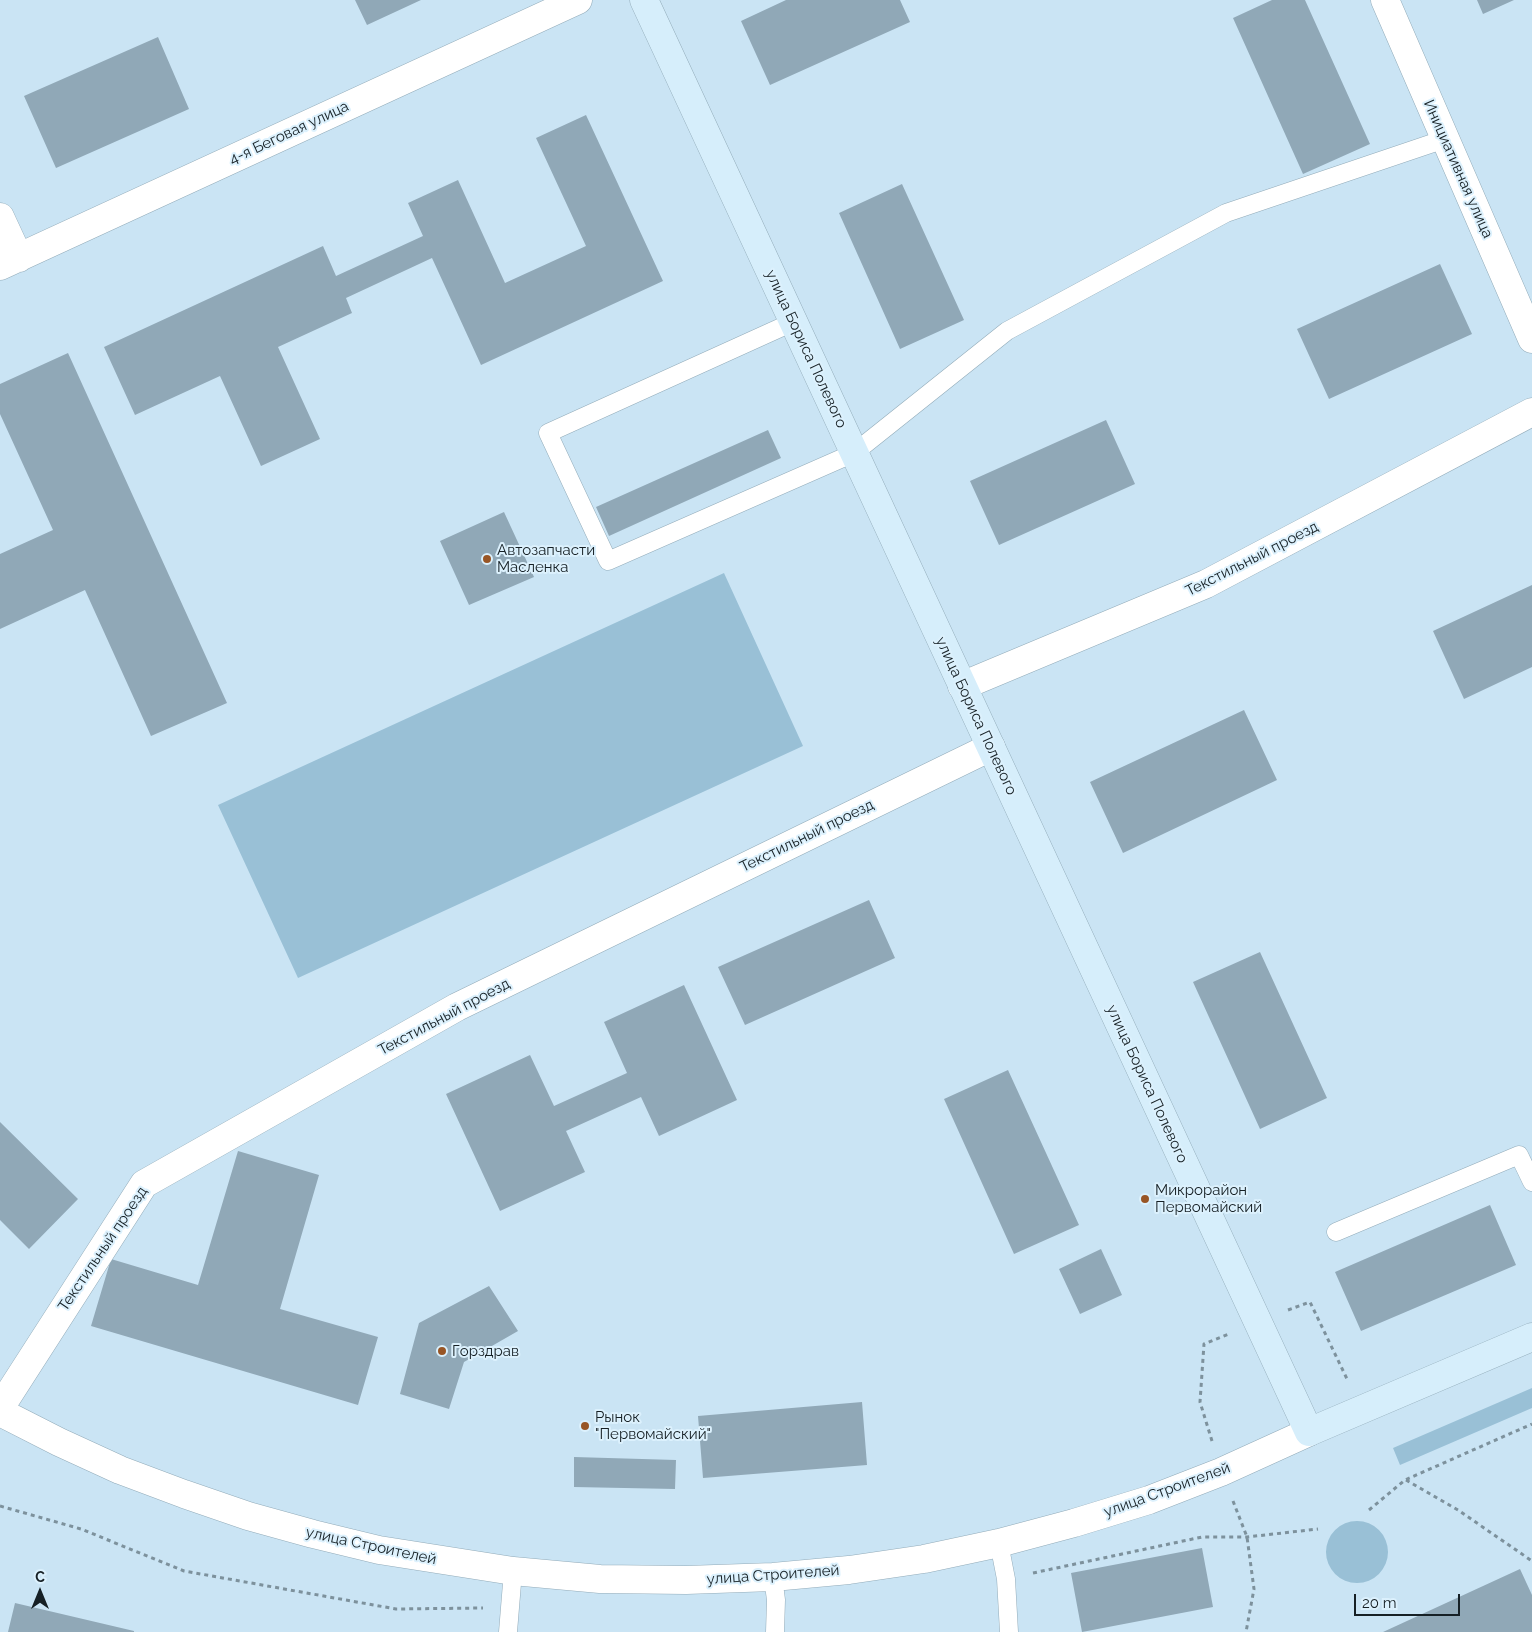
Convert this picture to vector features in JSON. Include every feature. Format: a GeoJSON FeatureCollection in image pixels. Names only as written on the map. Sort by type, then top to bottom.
{"type":"FeatureCollection","features":[{"type":"Feature","properties":{"kind":"main road","name":"улица Бориса Полевого"},"geometry":{"type":"LineString","coordinates":[[644,0],[1309,1432]]}},
{"type":"Feature","properties":{"kind":"main road","name":"улица Строителей"},"geometry":{"type":"LineString","coordinates":[[1309,1432],[1532,1337]]}},
{"type":"Feature","properties":{"kind":"street","name":"4-я Беговая улица"},"geometry":{"type":"LineString","coordinates":[[9,262],[578,0]]}},
{"type":"Feature","properties":{"kind":"street","name":"Инициативная улица"},"geometry":{"type":"LineString","coordinates":[[1385,0],[1532,338]]}},
{"type":"Feature","properties":{"kind":"street"},"geometry":{"type":"LineString","coordinates":[[0,217],[9,262]]}},
{"type":"Feature","properties":{"kind":"street","name":"Текстильный проезд"},"geometry":{"type":"LineString","coordinates":[[962,686],[1206,584],[1532,412]]}},
{"type":"Feature","properties":{"kind":"street","name":"Текстильный проезд"},"geometry":{"type":"LineString","coordinates":[[0,1408],[144,1184],[457,1007],[991,747]]}},
{"type":"Feature","properties":{"kind":"street","name":"улица Строителей"},"geometry":{"type":"LineString","coordinates":[[0,1412],[120,1470],[248,1516],[313,1534],[379,1550],[513,1572],[619,1579],[686,1580],[773,1577],[849,1570],[999,1543],[1149,1500],[1222,1472],[1309,1432]]}},
{"type":"Feature","properties":{"kind":"lane"},"geometry":{"type":"LineString","coordinates":[[793,322],[548,433],[608,561],[854,454],[1007,331],[1226,213],[1445,139]]}},
{"type":"Feature","properties":{"kind":"lane"},"geometry":{"type":"LineString","coordinates":[[1336,1232],[1519,1155],[1532,1182]]}},
{"type":"Feature","properties":{"kind":"lane"},"geometry":{"type":"LineString","coordinates":[[999,1543],[1006,1579],[1009,1632]]}},
{"type":"Feature","properties":{"kind":"lane"},"geometry":{"type":"LineString","coordinates":[[508,1632],[513,1572]]}},
{"type":"Feature","properties":{"kind":"lane"},"geometry":{"type":"LineString","coordinates":[[773,1577],[776,1600],[775,1632]]}},
{"type":"Feature","properties":{"kind":"path"},"geometry":{"type":"LineString","coordinates":[[1369,1510],[1406,1480],[1532,1424]]}},
{"type":"Feature","properties":{"kind":"path"},"geometry":{"type":"LineString","coordinates":[[1406,1480],[1458,1510],[1532,1561]]}},
{"type":"Feature","properties":{"kind":"shaded area"},"geometry":{"type":"Polygon","coordinates":[[[724,573],[803,746],[298,978],[218,805],[724,573]]]}},
{"type":"Feature","properties":{"kind":"shaded area"},"geometry":{"type":"Polygon","coordinates":[[[1532,1388],[1532,1408],[1400,1465],[1393,1448],[1532,1388]]]}},
{"type":"Feature","properties":{"kind":"shaded area"},"geometry":{"type":"Polygon","coordinates":[[[1351,1521],[1363,1521],[1379,1530],[1386,1540],[1388,1552],[1386,1564],[1379,1574],[1363,1583],[1351,1583],[1340,1578],[1331,1569],[1326,1558],[1326,1546],[1331,1535],[1340,1526],[1351,1521]]]}},
{"type":"Feature","properties":{"kind":"building"},"geometry":{"type":"Polygon","coordinates":[[[355,0],[421,0],[367,25],[355,0]]]}},
{"type":"Feature","properties":{"kind":"building"},"geometry":{"type":"Polygon","coordinates":[[[786,0],[900,0],[910,22],[770,85],[741,21],[786,0]]]}},
{"type":"Feature","properties":{"kind":"building"},"geometry":{"type":"Polygon","coordinates":[[[1272,0],[1305,0],[1370,144],[1303,174],[1233,18],[1272,0]]]}},
{"type":"Feature","properties":{"kind":"building"},"geometry":{"type":"Polygon","coordinates":[[[1477,0],[1514,0],[1483,14],[1477,0]]]}},
{"type":"Feature","properties":{"kind":"building"},"geometry":{"type":"Polygon","coordinates":[[[158,37],[189,109],[56,168],[24,96],[158,37]]]}},
{"type":"Feature","properties":{"kind":"building"},"geometry":{"type":"Polygon","coordinates":[[[586,115],[663,281],[481,365],[432,258],[346,298],[352,313],[278,347],[320,439],[261,466],[220,376],[135,415],[104,347],[323,246],[336,276],[423,236],[408,203],[458,180],[505,283],[586,246],[536,138],[586,115]]]}},
{"type":"Feature","properties":{"kind":"building"},"geometry":{"type":"Polygon","coordinates":[[[902,184],[964,320],[900,349],[839,213],[902,184]]]}},
{"type":"Feature","properties":{"kind":"building"},"geometry":{"type":"Polygon","coordinates":[[[1440,264],[1472,334],[1329,399],[1297,329],[1440,264]]]}},
{"type":"Feature","properties":{"kind":"building"},"geometry":{"type":"Polygon","coordinates":[[[68,353],[227,703],[151,736],[85,590],[0,629],[0,554],[53,530],[0,414],[0,384],[68,353]]]}},
{"type":"Feature","properties":{"kind":"building"},"geometry":{"type":"Polygon","coordinates":[[[1106,420],[1135,484],[999,545],[970,481],[1106,420]]]}},
{"type":"Feature","properties":{"kind":"building"},"geometry":{"type":"Polygon","coordinates":[[[768,430],[781,458],[609,536],[596,507],[768,430]]]}},
{"type":"Feature","properties":{"kind":"building","name":"Автозапчасти Масленка"},"geometry":{"type":"Polygon","coordinates":[[[504,512],[534,577],[469,605],[440,541],[504,512]]]}},
{"type":"Feature","properties":{"kind":"building"},"geometry":{"type":"Polygon","coordinates":[[[1532,585],[1532,667],[1464,699],[1433,631],[1532,585]]]}},
{"type":"Feature","properties":{"kind":"building"},"geometry":{"type":"Polygon","coordinates":[[[1244,710],[1277,780],[1123,853],[1090,782],[1244,710]]]}},
{"type":"Feature","properties":{"kind":"building"},"geometry":{"type":"Polygon","coordinates":[[[869,900],[895,958],[745,1025],[718,967],[869,900]]]}},
{"type":"Feature","properties":{"kind":"building"},"geometry":{"type":"Polygon","coordinates":[[[1260,952],[1327,1098],[1260,1129],[1193,982],[1260,952]]]}},
{"type":"Feature","properties":{"kind":"building"},"geometry":{"type":"Polygon","coordinates":[[[684,985],[737,1100],[659,1136],[641,1097],[566,1131],[585,1172],[500,1211],[446,1094],[530,1055],[554,1106],[627,1073],[604,1022],[684,985]]]}},
{"type":"Feature","properties":{"kind":"building"},"geometry":{"type":"Polygon","coordinates":[[[1008,1070],[1079,1225],[1014,1254],[944,1099],[1008,1070]]]}},
{"type":"Feature","properties":{"kind":"building"},"geometry":{"type":"Polygon","coordinates":[[[0,1122],[78,1199],[29,1249],[0,1220],[0,1122]]]}},
{"type":"Feature","properties":{"kind":"building"},"geometry":{"type":"Polygon","coordinates":[[[238,1151],[319,1175],[280,1309],[378,1337],[358,1405],[91,1326],[111,1259],[198,1285],[238,1151]]]}},
{"type":"Feature","properties":{"kind":"building"},"geometry":{"type":"Polygon","coordinates":[[[1490,1205],[1516,1265],[1361,1331],[1335,1272],[1490,1205]]]}},
{"type":"Feature","properties":{"kind":"building"},"geometry":{"type":"Polygon","coordinates":[[[1101,1249],[1122,1295],[1080,1314],[1059,1269],[1101,1249]]]}},
{"type":"Feature","properties":{"kind":"building"},"geometry":{"type":"Polygon","coordinates":[[[489,1286],[518,1331],[464,1362],[449,1409],[400,1394],[419,1323],[489,1286]]]}},
{"type":"Feature","properties":{"kind":"building"},"geometry":{"type":"Polygon","coordinates":[[[862,1402],[867,1465],[703,1478],[698,1416],[862,1402]]]}},
{"type":"Feature","properties":{"kind":"building"},"geometry":{"type":"Polygon","coordinates":[[[574,1457],[676,1460],[675,1489],[574,1487],[574,1457]]]}},
{"type":"Feature","properties":{"kind":"building"},"geometry":{"type":"Polygon","coordinates":[[[1202,1548],[1213,1607],[1082,1632],[1071,1573],[1202,1548]]]}},
{"type":"Feature","properties":{"kind":"building"},"geometry":{"type":"Polygon","coordinates":[[[1520,1569],[1532,1595],[1532,1632],[1383,1632],[1520,1569]]]}},
{"type":"Feature","properties":{"kind":"building"},"geometry":{"type":"Polygon","coordinates":[[[15,1603],[134,1631],[134,1632],[8,1632],[15,1603]]]}},
{"type":"Feature","properties":{"kind":"place","name":"Автозапчасти Масленка"},"geometry":{"type":"Point","coordinates":[487,559]}},
{"type":"Feature","properties":{"kind":"place","name":"Микрорайон Первомайский"},"geometry":{"type":"Point","coordinates":[1145,1199]}},
{"type":"Feature","properties":{"kind":"place","name":"Горздрав"},"geometry":{"type":"Point","coordinates":[442,1351]}},
{"type":"Feature","properties":{"kind":"place","name":"Рынок \"Первомайский\""},"geometry":{"type":"Point","coordinates":[585,1426]}}]}
